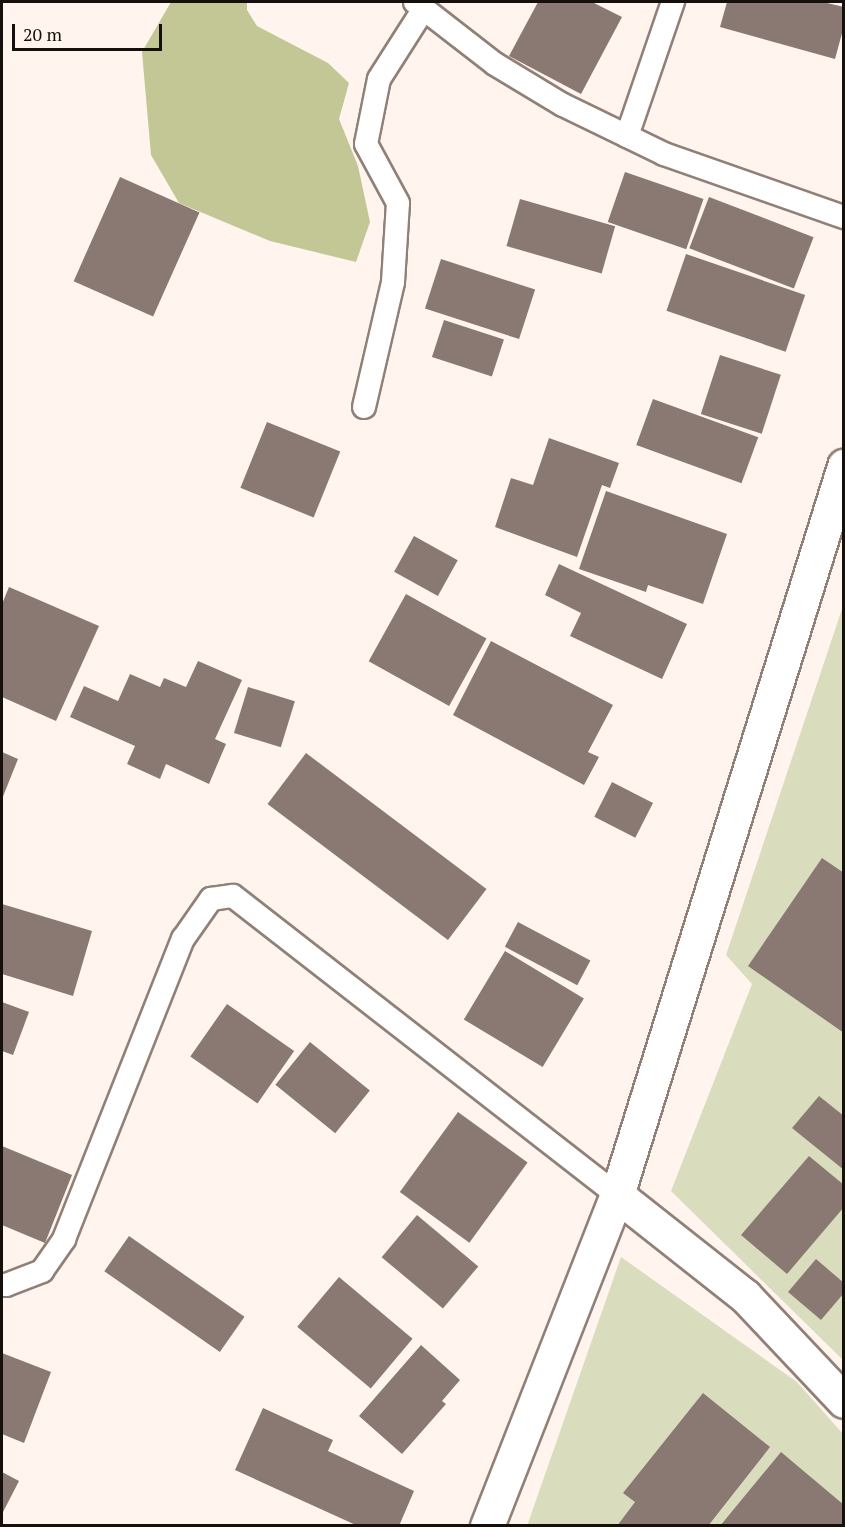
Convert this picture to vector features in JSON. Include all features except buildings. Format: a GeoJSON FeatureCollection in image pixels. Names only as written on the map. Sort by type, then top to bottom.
{"type":"FeatureCollection","features":[{"type":"Feature","properties":{"kind":"street"},"geometry":{"type":"LineString","coordinates":[[487,1526],[617,1195],[843,466]]}},
{"type":"Feature","properties":{"kind":"street"},"geometry":{"type":"LineString","coordinates":[[617,1195],[745,1296],[843,1401]]}},
{"type":"Feature","properties":{"kind":"lane"},"geometry":{"type":"LineString","coordinates":[[627,136],[673,2]]}},
{"type":"Feature","properties":{"kind":"lane"},"geometry":{"type":"LineString","coordinates":[[364,407],[393,282],[398,203],[366,144],[379,79],[419,6],[495,64],[563,105],[664,154],[843,218]]}},
{"type":"Feature","properties":{"kind":"lane"},"geometry":{"type":"LineString","coordinates":[[2,1284],[6,1285],[42,1271],[64,1239],[183,939],[211,899],[233,896],[617,1195]]}},
{"type":"Feature","properties":{"kind":"green space"},"geometry":{"type":"Polygon","coordinates":[[[171,2],[247,2],[247,10],[257,26],[328,63],[349,83],[339,119],[358,166],[370,222],[356,262],[270,241],[179,203],[151,155],[142,52],[171,2]]]}},
{"type":"Feature","properties":{"kind":"green space"},"geometry":{"type":"Polygon","coordinates":[[[843,606],[843,1360],[671,1191],[752,984],[726,955],[843,606]]]}},
{"type":"Feature","properties":{"kind":"green space"},"geometry":{"type":"Polygon","coordinates":[[[621,1257],[797,1382],[843,1434],[843,1525],[527,1526],[621,1257]]]}}]}
